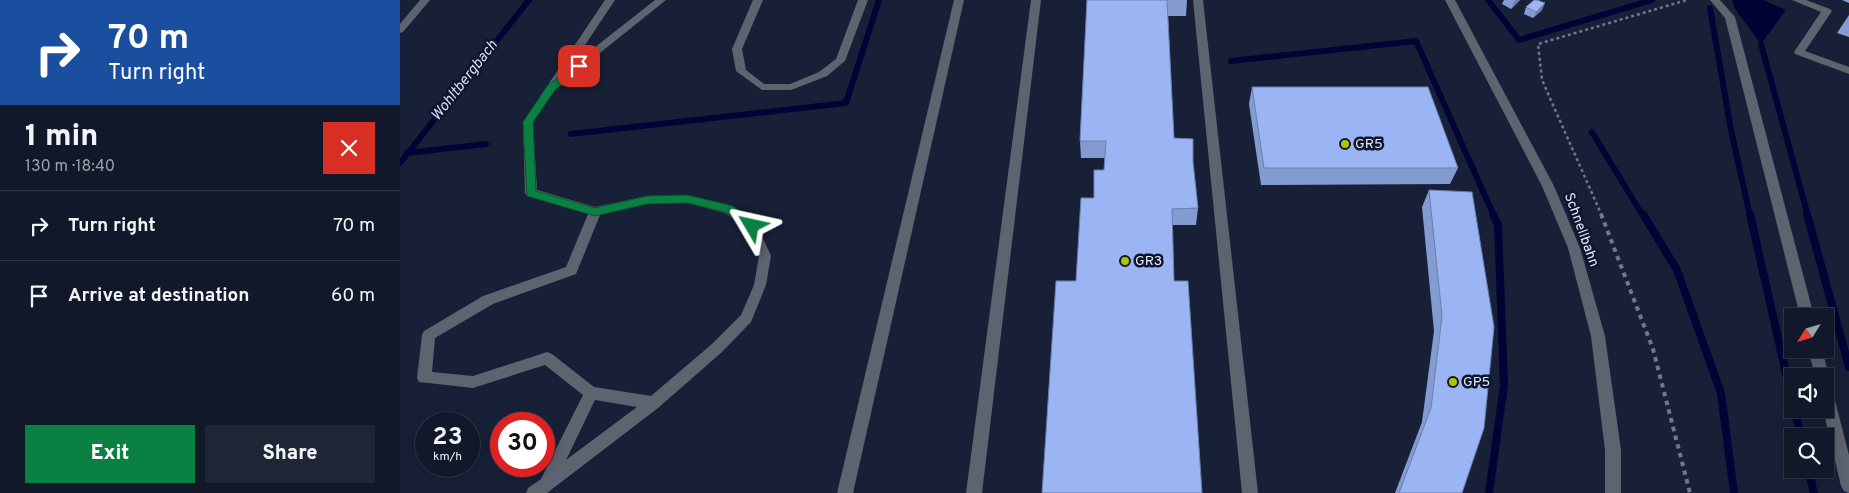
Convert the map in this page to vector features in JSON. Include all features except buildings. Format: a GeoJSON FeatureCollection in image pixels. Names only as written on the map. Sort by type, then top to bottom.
{"type":"FeatureCollection","features":[{"type":"Feature","properties":{"kind":"street"},"geometry":{"type":"LineString","coordinates":[[400,30],[425,0]]}},
{"type":"Feature","properties":{"kind":"street"},"geometry":{"type":"LineString","coordinates":[[534,493],[653,403],[717,348],[746,318],[760,285],[765,256],[752,226],[729,209],[687,199],[647,200],[595,212],[531,193],[528,122],[610,0]]}},
{"type":"Feature","properties":{"kind":"street"},"geometry":{"type":"LineString","coordinates":[[551,88],[661,0]]}},
{"type":"Feature","properties":{"kind":"street"},"geometry":{"type":"LineString","coordinates":[[758,0],[737,49],[740,71],[762,87],[791,87],[823,74],[840,61],[863,0]]}},
{"type":"Feature","properties":{"kind":"street"},"geometry":{"type":"LineString","coordinates":[[845,493],[959,0]]}},
{"type":"Feature","properties":{"kind":"street"},"geometry":{"type":"LineString","coordinates":[[974,493],[1036,0]]}},
{"type":"Feature","properties":{"kind":"street"},"geometry":{"type":"LineString","coordinates":[[1198,0],[1250,493]]}},
{"type":"Feature","properties":{"kind":"street","name":"Schnellbahn"},"geometry":{"type":"LineString","coordinates":[[1450,0],[1548,186],[1574,248],[1598,336],[1613,450],[1613,493]]}},
{"type":"Feature","properties":{"kind":"street"},"geometry":{"type":"LineString","coordinates":[[1715,0],[1730,17],[1805,308]]}},
{"type":"Feature","properties":{"kind":"street"},"geometry":{"type":"LineString","coordinates":[[1797,0],[1827,11],[1800,52],[1849,71]]}},
{"type":"Feature","properties":{"kind":"street"},"geometry":{"type":"LineString","coordinates":[[595,212],[571,270],[488,300],[429,335],[424,378],[473,382],[547,358],[591,393],[653,403]]}},
{"type":"Feature","properties":{"kind":"street"},"geometry":{"type":"LineString","coordinates":[[546,484],[591,393]]}},
{"type":"Feature","properties":{"kind":"street"},"geometry":{"type":"LineString","coordinates":[[1832,418],[1849,486]]}},
{"type":"Feature","properties":{"kind":"path"},"geometry":{"type":"LineString","coordinates":[[1687,0],[1538,44],[1542,80],[1606,228],[1653,349],[1690,493]]}},
{"type":"Feature","properties":{"kind":"shaded area"},"geometry":{"type":"Polygon","coordinates":[[[1732,0],[1763,0],[1786,10],[1761,44],[1735,9],[1732,0]]]}},
{"type":"Feature","properties":{"kind":"waterway","name":"Wohltbergbach"},"geometry":{"type":"LineString","coordinates":[[408,153],[529,0]]}},
{"type":"Feature","properties":{"kind":"waterway"},"geometry":{"type":"LineString","coordinates":[[571,134],[846,103],[879,0]]}},
{"type":"Feature","properties":{"kind":"waterway"},"geometry":{"type":"LineString","coordinates":[[1488,0],[1519,40],[1652,0]]}},
{"type":"Feature","properties":{"kind":"waterway"},"geometry":{"type":"LineString","coordinates":[[1710,8],[1731,130],[1750,216]]}},
{"type":"Feature","properties":{"kind":"waterway"},"geometry":{"type":"LineString","coordinates":[[1231,61],[1416,41],[1494,216]]}},
{"type":"Feature","properties":{"kind":"waterway"},"geometry":{"type":"LineString","coordinates":[[1761,44],[1808,216]]}},
{"type":"Feature","properties":{"kind":"waterway"},"geometry":{"type":"LineString","coordinates":[[1592,132],[1643,216]]}},
{"type":"Feature","properties":{"kind":"waterway"},"geometry":{"type":"LineString","coordinates":[[408,153],[486,144]]}},
{"type":"Feature","properties":{"kind":"waterway","name":"Wohltbergbach"},"geometry":{"type":"LineString","coordinates":[[400,163],[408,153]]}},
{"type":"Feature","properties":{"kind":"waterway"},"geometry":{"type":"LineString","coordinates":[[1489,493],[1504,385],[1498,225],[1493,214]]}},
{"type":"Feature","properties":{"kind":"waterway"},"geometry":{"type":"LineString","coordinates":[[1643,214],[1677,270],[1721,393],[1734,493]]}},
{"type":"Feature","properties":{"kind":"waterway"},"geometry":{"type":"LineString","coordinates":[[1750,214],[1785,368]]}},
{"type":"Feature","properties":{"kind":"waterway"},"geometry":{"type":"LineString","coordinates":[[1807,214],[1849,367]]}},
{"type":"Feature","properties":{"kind":"waterway"},"geometry":{"type":"LineString","coordinates":[[1796,418],[1799,428]]}},
{"type":"Feature","properties":{"kind":"waterway"},"geometry":{"type":"LineString","coordinates":[[1810,478],[1814,493]]}},
{"type":"Feature","properties":{"kind":"place","name":"GR5"},"geometry":{"type":"Point","coordinates":[1345,144]}},
{"type":"Feature","properties":{"kind":"place","name":"GR3"},"geometry":{"type":"Point","coordinates":[1125,261]}},
{"type":"Feature","properties":{"kind":"place","name":"GP5"},"geometry":{"type":"Point","coordinates":[1453,382]}},
{"type":"Feature","properties":{"kind":"route"},"geometry":{"type":"LineString","coordinates":[[579,66],[551,88],[528,122],[531,193],[595,212],[647,200],[687,199],[729,209],[752,226]]}}]}
